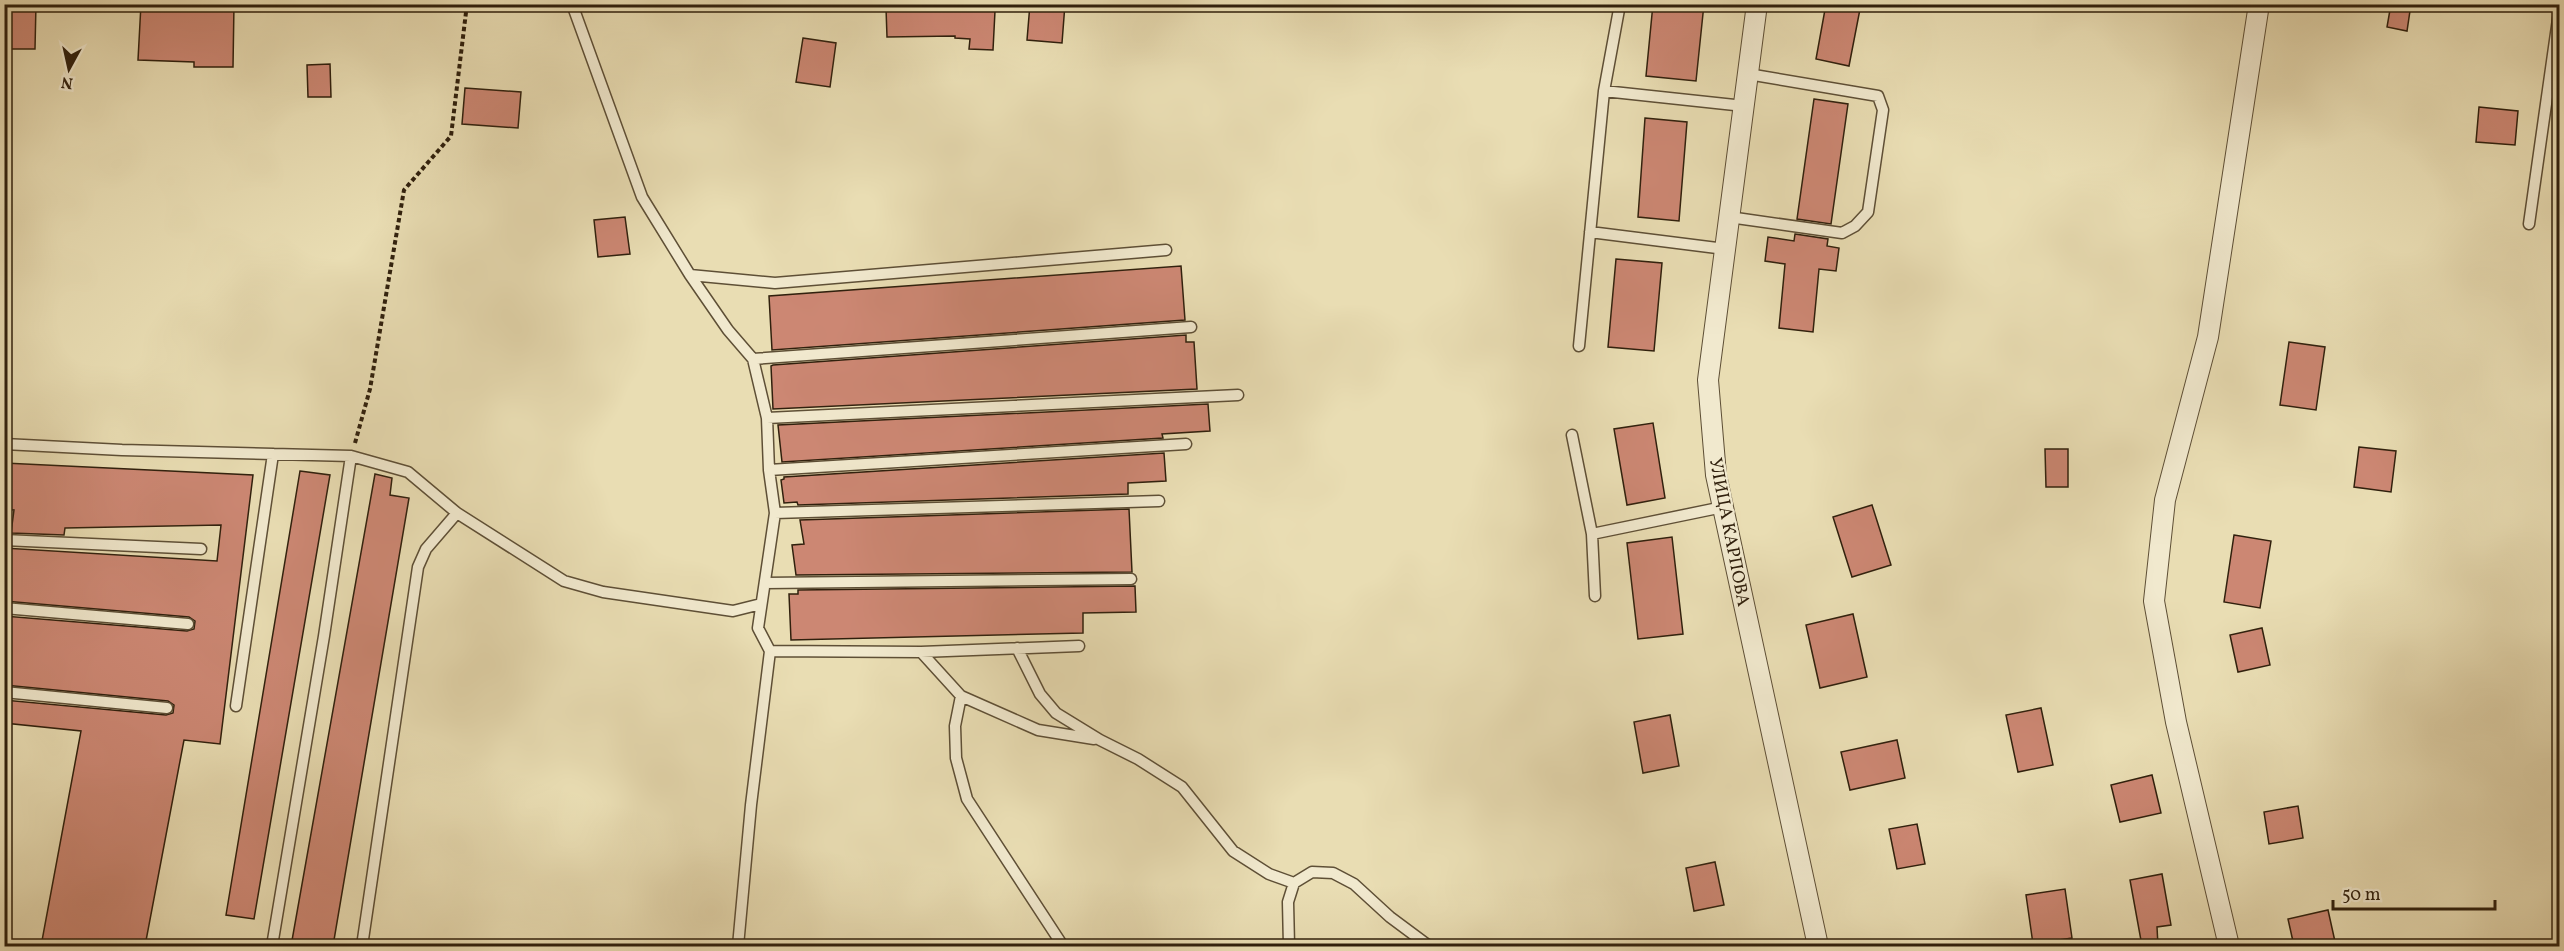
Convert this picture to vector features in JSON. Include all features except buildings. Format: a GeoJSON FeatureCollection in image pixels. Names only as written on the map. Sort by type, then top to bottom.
{"type":"FeatureCollection","features":[{"type":"Feature","properties":{"kind":"street","name":"УЛИЦА КАРПОВА"},"geometry":{"type":"LineString","coordinates":[[1757,4],[1708,380],[1716,475],[1818,946]]}},
{"type":"Feature","properties":{"kind":"street"},"geometry":{"type":"LineString","coordinates":[[2229,946],[2176,722],[2154,601],[2165,500],[2208,337],[2259,4]]}},
{"type":"Feature","properties":{"kind":"lane"},"geometry":{"type":"LineString","coordinates":[[572,4],[642,197],[690,275],[728,330],[753,359],[767,418],[769,470],[775,513],[758,628],[770,651],[751,805],[738,946]]}},
{"type":"Feature","properties":{"kind":"lane"},"geometry":{"type":"LineString","coordinates":[[1579,346],[1604,91],[1620,4]]}},
{"type":"Feature","properties":{"kind":"lane"},"geometry":{"type":"LineString","coordinates":[[2529,224],[2559,5]]}},
{"type":"Feature","properties":{"kind":"lane"},"geometry":{"type":"LineString","coordinates":[[1729,217],[1842,233],[1855,226],[1869,212],[1883,110],[1878,96],[1748,74]]}},
{"type":"Feature","properties":{"kind":"lane"},"geometry":{"type":"LineString","coordinates":[[1604,91],[1744,106]]}},
{"type":"Feature","properties":{"kind":"lane"},"geometry":{"type":"LineString","coordinates":[[1590,232],[1725,249]]}},
{"type":"Feature","properties":{"kind":"lane"},"geometry":{"type":"LineString","coordinates":[[690,275],[775,283],[1166,250]]}},
{"type":"Feature","properties":{"kind":"lane"},"geometry":{"type":"LineString","coordinates":[[753,359],[1191,327]]}},
{"type":"Feature","properties":{"kind":"lane"},"geometry":{"type":"LineString","coordinates":[[767,418],[1238,395]]}},
{"type":"Feature","properties":{"kind":"lane"},"geometry":{"type":"LineString","coordinates":[[1572,435],[1592,534],[1595,596]]}},
{"type":"Feature","properties":{"kind":"lane"},"geometry":{"type":"LineString","coordinates":[[4,444],[122,450],[351,456],[408,472],[457,513],[564,581],[603,592],[733,611],[761,604]]}},
{"type":"Feature","properties":{"kind":"lane"},"geometry":{"type":"LineString","coordinates":[[769,470],[1186,444]]}},
{"type":"Feature","properties":{"kind":"lane"},"geometry":{"type":"LineString","coordinates":[[236,706],[273,454]]}},
{"type":"Feature","properties":{"kind":"lane"},"geometry":{"type":"LineString","coordinates":[[272,946],[324,636],[351,456]]}},
{"type":"Feature","properties":{"kind":"lane"},"geometry":{"type":"LineString","coordinates":[[775,513],[1159,501]]}},
{"type":"Feature","properties":{"kind":"lane"},"geometry":{"type":"LineString","coordinates":[[1592,534],[1723,507]]}},
{"type":"Feature","properties":{"kind":"lane"},"geometry":{"type":"LineString","coordinates":[[362,946],[418,567],[426,549],[457,513]]}},
{"type":"Feature","properties":{"kind":"lane"},"geometry":{"type":"LineString","coordinates":[[4,540],[201,549]]}},
{"type":"Feature","properties":{"kind":"lane"},"geometry":{"type":"LineString","coordinates":[[765,583],[1131,579]]}},
{"type":"Feature","properties":{"kind":"lane"},"geometry":{"type":"LineString","coordinates":[[4,608],[188,624]]}},
{"type":"Feature","properties":{"kind":"lane"},"geometry":{"type":"LineString","coordinates":[[770,651],[921,652],[1078,646]]}},
{"type":"Feature","properties":{"kind":"lane"},"geometry":{"type":"LineString","coordinates":[[1017,648],[1040,694],[1056,713],[1100,740],[1138,759],[1182,787],[1233,851],[1269,874],[1294,883]]}},
{"type":"Feature","properties":{"kind":"lane"},"geometry":{"type":"LineString","coordinates":[[921,652],[962,696],[1038,730],[1100,740]]}},
{"type":"Feature","properties":{"kind":"lane"},"geometry":{"type":"LineString","coordinates":[[4,692],[167,708]]}},
{"type":"Feature","properties":{"kind":"lane"},"geometry":{"type":"LineString","coordinates":[[962,696],[955,726],[956,758],[968,799],[1063,946]]}},
{"type":"Feature","properties":{"kind":"lane"},"geometry":{"type":"LineString","coordinates":[[1289,946],[1288,902],[1294,883],[1312,872],[1333,873],[1354,885],[1390,917],[1430,946]]}},
{"type":"Feature","properties":{"kind":"path"},"geometry":{"type":"LineString","coordinates":[[351,456],[370,389],[405,190],[451,136],[467,4]]}}]}
